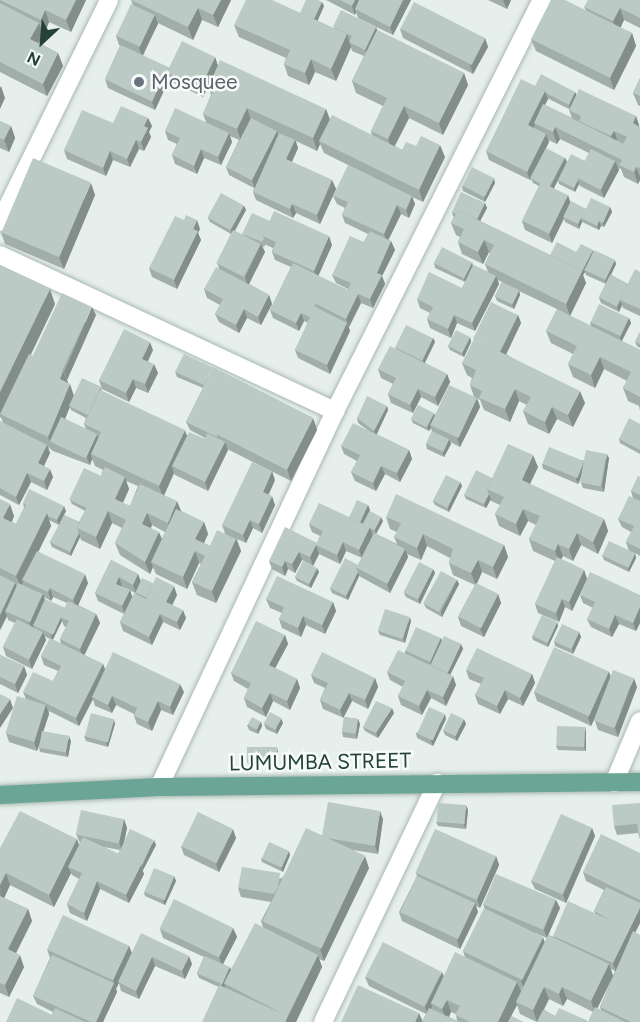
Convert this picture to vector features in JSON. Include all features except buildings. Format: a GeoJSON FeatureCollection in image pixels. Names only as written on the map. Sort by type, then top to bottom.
{"type":"FeatureCollection","features":[{"type":"Feature","properties":{"kind":"main road","name":"LUMUMBA STREET"},"geometry":{"type":"LineString","coordinates":[[0,795],[159,787],[640,782]]}},
{"type":"Feature","properties":{"kind":"street"},"geometry":{"type":"LineString","coordinates":[[0,222],[110,0]]}},
{"type":"Feature","properties":{"kind":"street"},"geometry":{"type":"LineString","coordinates":[[159,787],[334,411],[542,0]]}},
{"type":"Feature","properties":{"kind":"street"},"geometry":{"type":"LineString","coordinates":[[0,255],[334,411]]}},
{"type":"Feature","properties":{"kind":"street"},"geometry":{"type":"LineString","coordinates":[[614,783],[640,722]]}},
{"type":"Feature","properties":{"kind":"street"},"geometry":{"type":"LineString","coordinates":[[323,1022],[437,783]]}},
{"type":"Feature","properties":{"kind":"place","name":"Mosquee"},"geometry":{"type":"Point","coordinates":[139,82]}}]}
